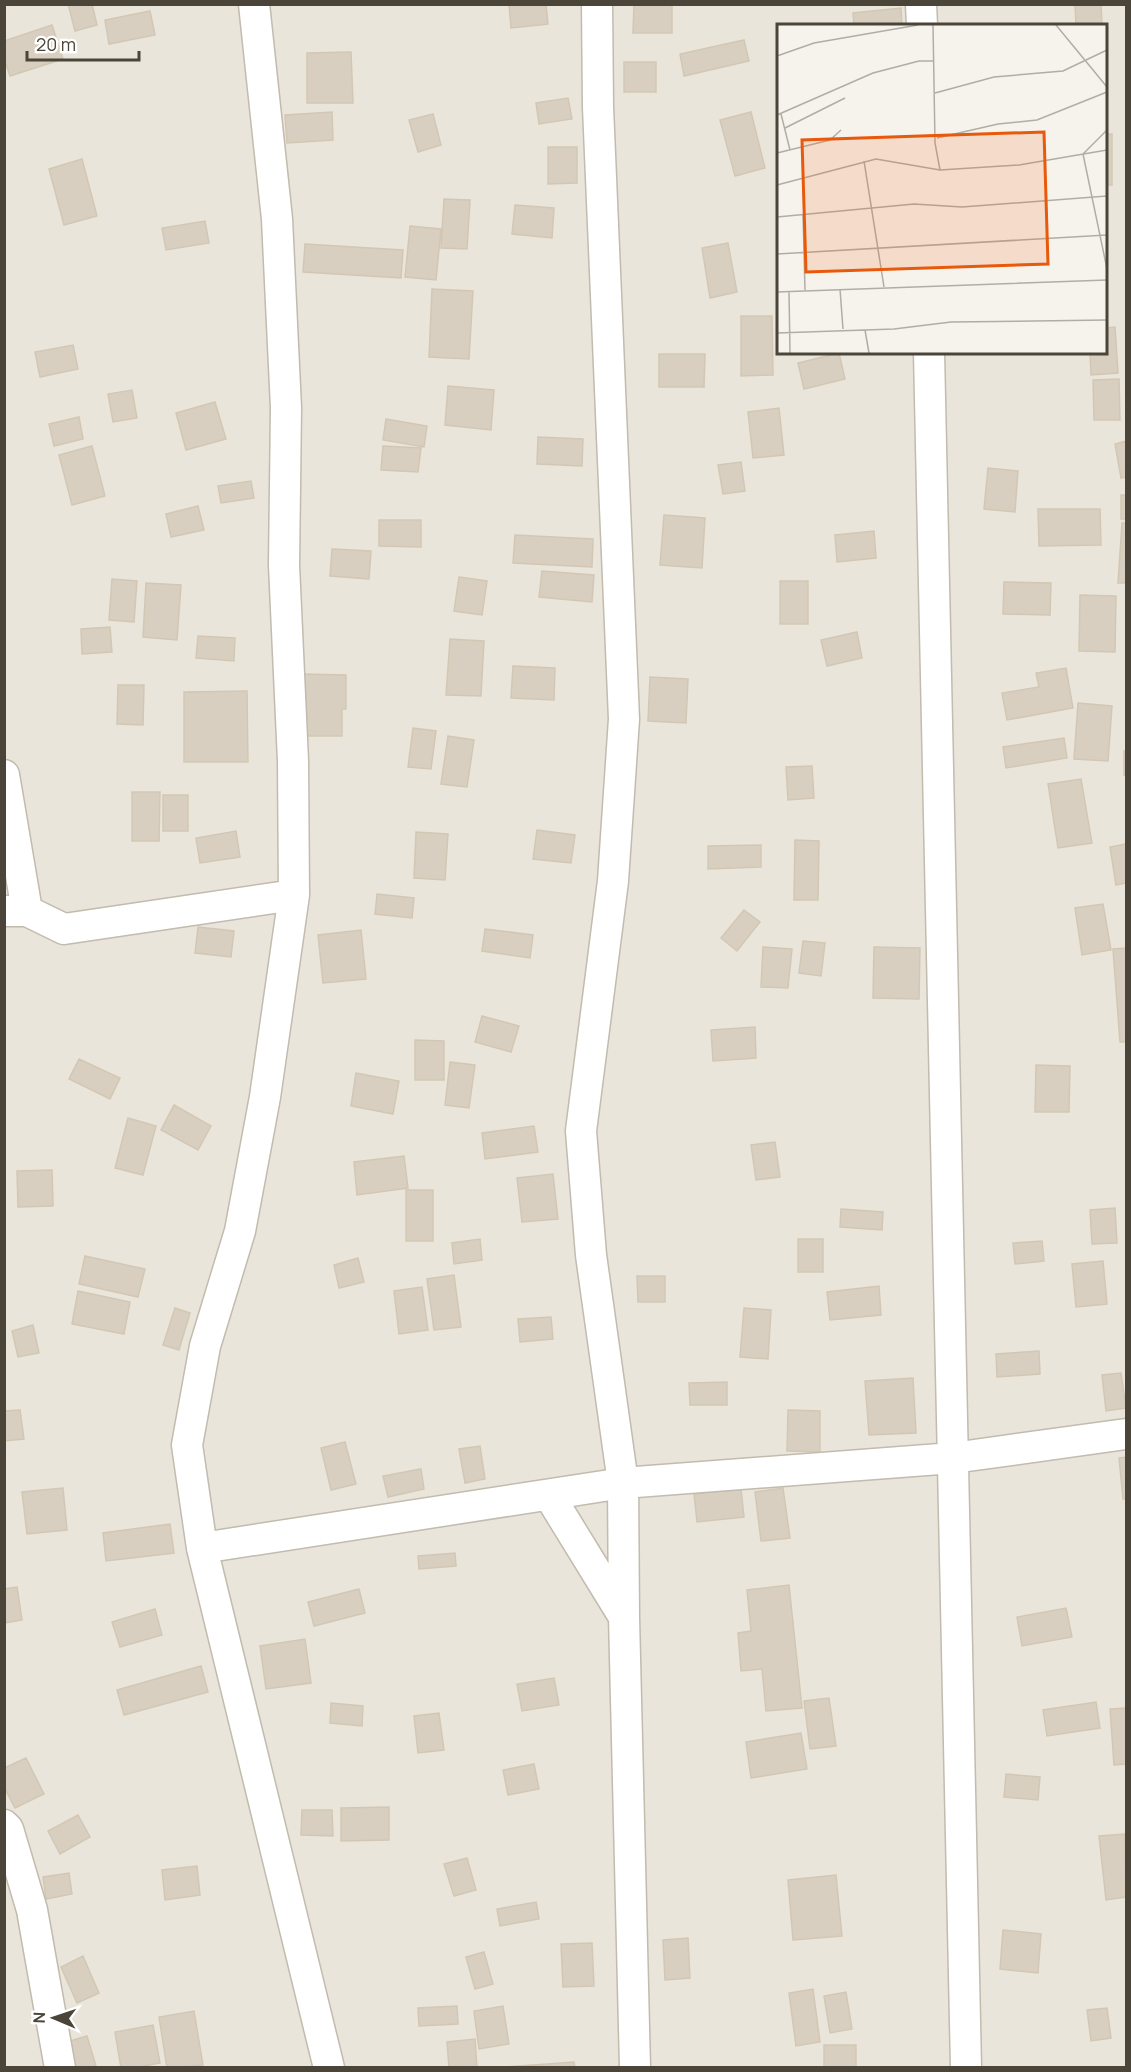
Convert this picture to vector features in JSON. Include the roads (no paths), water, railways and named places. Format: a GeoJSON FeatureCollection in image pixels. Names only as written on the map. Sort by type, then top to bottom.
{"type":"FeatureCollection","features":[{"type":"Feature","properties":{"kind":"street"},"geometry":{"type":"LineString","coordinates":[[254,4],[277,219],[286,408],[284,565],[293,761],[294,895],[265,1097],[242,1220],[205,1346],[187,1445],[202,1548],[329,2067]]}},
{"type":"Feature","properties":{"kind":"street"},"geometry":{"type":"LineString","coordinates":[[597,4],[598,107],[624,719],[613,881],[581,1131],[591,1255],[623,1483],[635,2067]]}},
{"type":"Feature","properties":{"kind":"street"},"geometry":{"type":"LineString","coordinates":[[921,4],[922,24]]}},
{"type":"Feature","properties":{"kind":"street"},"geometry":{"type":"LineString","coordinates":[[929,354],[966,2067]]}},
{"type":"Feature","properties":{"kind":"street"},"geometry":{"type":"LineString","coordinates":[[4,775],[16,911],[64,929],[294,895]]}},
{"type":"Feature","properties":{"kind":"street"},"geometry":{"type":"LineString","coordinates":[[202,1548],[623,1483],[953,1458],[1126,1434]]}},
{"type":"Feature","properties":{"kind":"street"},"geometry":{"type":"LineString","coordinates":[[549,1495],[624,1617]]}},
{"type":"Feature","properties":{"kind":"street"},"geometry":{"type":"LineString","coordinates":[[4,1825],[8,1829],[32,1910],[60,2067]]}}]}
